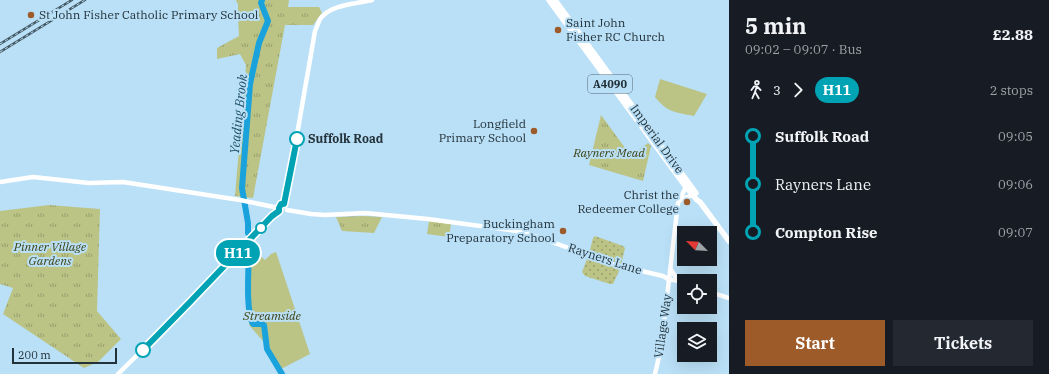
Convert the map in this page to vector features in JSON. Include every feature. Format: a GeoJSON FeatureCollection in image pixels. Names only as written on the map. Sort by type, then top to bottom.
{"type":"FeatureCollection","features":[{"type":"Feature","properties":{"kind":"main road","name":"Imperial Drive"},"geometry":{"type":"LineString","coordinates":[[549,0],[686,187],[694,194]]}},
{"type":"Feature","properties":{"kind":"main road","name":"Imperial Drive"},"geometry":{"type":"LineString","coordinates":[[555,0],[729,241]]}},
{"type":"Feature","properties":{"kind":"street"},"geometry":{"type":"LineString","coordinates":[[287,210],[287,206],[284,204],[315,31],[320,19],[328,12],[341,7],[372,0]]}},
{"type":"Feature","properties":{"kind":"street","name":"Rayners Lane"},"geometry":{"type":"LineString","coordinates":[[0,182],[33,177],[89,183],[122,182],[243,200],[270,206],[279,209],[283,213],[287,210],[311,214],[365,213],[428,219],[524,232],[616,265],[677,280]]}},
{"type":"Feature","properties":{"kind":"street","name":"Village Way"},"geometry":{"type":"LineString","coordinates":[[655,374],[661,348],[669,287],[668,279],[680,200],[686,187]]}},
{"type":"Feature","properties":{"kind":"street"},"geometry":{"type":"LineString","coordinates":[[680,200],[694,194]]}},
{"type":"Feature","properties":{"kind":"street"},"geometry":{"type":"LineString","coordinates":[[118,374],[190,302],[279,209],[281,204],[284,204]]}},
{"type":"Feature","properties":{"kind":"street"},"geometry":{"type":"LineString","coordinates":[[270,206],[273,215]]}},
{"type":"Feature","properties":{"kind":"street"},"geometry":{"type":"LineString","coordinates":[[663,276],[670,272],[677,280],[669,287]]}},
{"type":"Feature","properties":{"kind":"street"},"geometry":{"type":"LineString","coordinates":[[717,294],[729,298]]}},
{"type":"Feature","properties":{"kind":"green space"},"geometry":{"type":"Polygon","coordinates":[[[236,0],[289,0],[288,7],[319,7],[322,13],[313,25],[285,25],[253,198],[235,196],[246,65],[240,54],[217,59],[217,48],[239,36],[238,4],[236,0]]]}},
{"type":"Feature","properties":{"kind":"green space"},"geometry":{"type":"Polygon","coordinates":[[[236,0],[253,0],[257,34],[239,36],[238,4],[236,0]]]}},
{"type":"Feature","properties":{"kind":"green space"},"geometry":{"type":"Polygon","coordinates":[[[660,79],[707,94],[694,116],[672,111],[664,106],[655,97],[660,79]]]}},
{"type":"Feature","properties":{"kind":"green space","name":"Rayners Mead"},"geometry":{"type":"Polygon","coordinates":[[[601,115],[631,156],[648,143],[651,146],[643,181],[589,165],[601,115]]]}},
{"type":"Feature","properties":{"kind":"green space"},"geometry":{"type":"Polygon","coordinates":[[[624,156],[639,161],[635,176],[619,171],[624,156]]]}},
{"type":"Feature","properties":{"kind":"green space","name":"Pinner Village Gardens"},"geometry":{"type":"Polygon","coordinates":[[[49,205],[100,209],[97,311],[121,339],[98,362],[84,368],[3,314],[13,288],[0,284],[0,211],[49,205]]]}},
{"type":"Feature","properties":{"kind":"green space"},"geometry":{"type":"Polygon","coordinates":[[[336,217],[382,217],[374,233],[342,231],[336,217]]]}},
{"type":"Feature","properties":{"kind":"green space"},"geometry":{"type":"Polygon","coordinates":[[[429,221],[451,224],[449,237],[427,234],[429,221]]]}},
{"type":"Feature","properties":{"kind":"green space"},"geometry":{"type":"Polygon","coordinates":[[[595,236],[625,248],[621,265],[589,254],[593,238],[595,236]]]}},
{"type":"Feature","properties":{"kind":"green space","name":"Streamside"},"geometry":{"type":"Polygon","coordinates":[[[249,245],[265,260],[271,254],[276,252],[310,354],[281,369],[270,349],[249,325],[250,261],[244,254],[249,245]]]}},
{"type":"Feature","properties":{"kind":"green space"},"geometry":{"type":"Polygon","coordinates":[[[587,259],[620,269],[613,284],[585,276],[582,272],[587,259]]]}},
{"type":"Feature","properties":{"kind":"waterway","name":"Yeading Brook"},"geometry":{"type":"LineString","coordinates":[[248,233],[248,223],[242,188],[250,84],[259,43],[268,21],[261,3],[262,0]]}},
{"type":"Feature","properties":{"kind":"waterway","name":"Yeading Brook"},"geometry":{"type":"LineString","coordinates":[[249,248],[248,299],[251,318],[253,324],[264,325],[267,349],[282,374]]}},
{"type":"Feature","properties":{"kind":"railway"},"geometry":{"type":"LineString","coordinates":[[0,44],[72,0]]}},
{"type":"Feature","properties":{"kind":"railway"},"geometry":{"type":"LineString","coordinates":[[0,52],[85,0]]}},
{"type":"Feature","properties":{"kind":"bus line","name":"H11"},"geometry":{"type":"LineString","coordinates":[[143,350],[240,251],[272,216],[279,211],[279,206],[284,204],[286,200],[297,139]]}},
{"type":"Feature","properties":{"kind":"place","name":"St John Fisher Catholic Primary School"},"geometry":{"type":"Point","coordinates":[31,15]}},
{"type":"Feature","properties":{"kind":"place","name":"Saint John Fisher RC Church"},"geometry":{"type":"Point","coordinates":[558,30]}},
{"type":"Feature","properties":{"kind":"place","name":"Longfield Primary School"},"geometry":{"type":"Point","coordinates":[534,131]}},
{"type":"Feature","properties":{"kind":"place","name":"Suffolk Road"},"geometry":{"type":"Point","coordinates":[297,139]}},
{"type":"Feature","properties":{"kind":"place","name":"Christ the Redeemer College"},"geometry":{"type":"Point","coordinates":[687,202]}},
{"type":"Feature","properties":{"kind":"place","name":"Buckingham Preparatory School"},"geometry":{"type":"Point","coordinates":[563,231]}}]}
